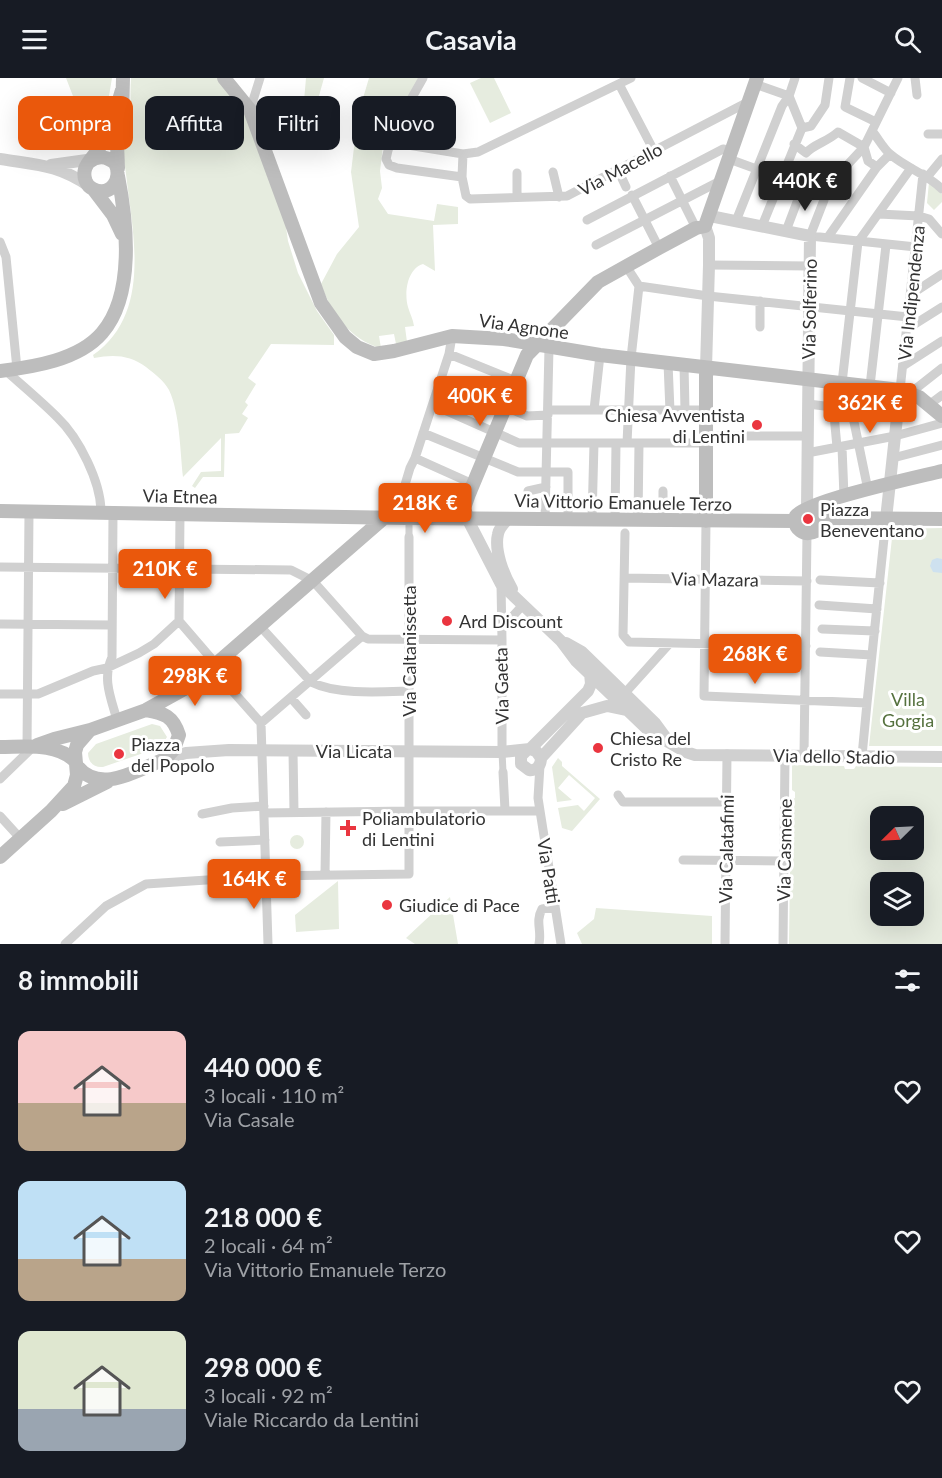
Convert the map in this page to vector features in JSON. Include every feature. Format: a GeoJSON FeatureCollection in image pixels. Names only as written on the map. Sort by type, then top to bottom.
{"type":"FeatureCollection","features":[{"type":"Feature","properties":{"kind":"main road","name":"Via Agnone"},"geometry":{"type":"LineString","coordinates":[[224,78],[250,110],[321,303],[345,337],[357,347],[374,354],[452,336],[518,341],[600,355],[905,392],[920,397],[939,414]]}},
{"type":"Feature","properties":{"kind":"main road"},"geometry":{"type":"LineString","coordinates":[[467,518],[464,508],[527,355],[543,347],[552,331],[598,282],[704,223],[722,180],[756,81]]}},
{"type":"Feature","properties":{"kind":"main road"},"geometry":{"type":"LineString","coordinates":[[122,84],[111,126],[92,160],[86,166],[84,176],[113,215],[125,242]]}},
{"type":"Feature","properties":{"kind":"main road"},"geometry":{"type":"LineString","coordinates":[[8,370],[51,362],[88,345],[111,321],[119,302],[124,277],[125,242],[117,143],[122,117],[122,84]]}},
{"type":"Feature","properties":{"kind":"main road"},"geometry":{"type":"LineString","coordinates":[[92,160],[105,157],[115,164],[118,172],[114,186],[110,189],[100,191],[92,188]]}},
{"type":"Feature","properties":{"kind":"main road"},"geometry":{"type":"LineString","coordinates":[[706,368],[706,521]]}},
{"type":"Feature","properties":{"kind":"main road"},"geometry":{"type":"LineString","coordinates":[[812,512],[829,499],[942,471]]}},
{"type":"Feature","properties":{"kind":"main road","name":"Via Etnea"},"geometry":{"type":"LineString","coordinates":[[0,511],[360,518]]}},
{"type":"Feature","properties":{"kind":"main road"},"geometry":{"type":"LineString","coordinates":[[812,512],[819,527],[807,541],[795,521],[798,512],[812,512],[837,518],[942,519]]}},
{"type":"Feature","properties":{"kind":"main road"},"geometry":{"type":"LineString","coordinates":[[360,518],[366,534]]}},
{"type":"Feature","properties":{"kind":"main road","name":"Via Vittorio Emanuele Terzo"},"geometry":{"type":"LineString","coordinates":[[360,518],[568,519],[626,523],[663,520],[795,521]]}},
{"type":"Feature","properties":{"kind":"main road"},"geometry":{"type":"LineString","coordinates":[[51,811],[108,781],[165,759],[174,749],[178,730],[174,712],[177,704],[193,684],[366,534],[396,518]]}},
{"type":"Feature","properties":{"kind":"main road"},"geometry":{"type":"LineString","coordinates":[[30,747],[90,730],[146,710],[193,684]]}},
{"type":"Feature","properties":{"kind":"main road"},"geometry":{"type":"LineString","coordinates":[[146,710],[164,714],[178,730]]}},
{"type":"Feature","properties":{"kind":"main road"},"geometry":{"type":"LineString","coordinates":[[0,857],[51,811],[74,786],[77,775],[77,745],[90,730]]}},
{"type":"Feature","properties":{"kind":"main road"},"geometry":{"type":"LineString","coordinates":[[0,747],[60,750],[68,754],[90,778],[108,781]]}},
{"type":"Feature","properties":{"kind":"street"},"geometry":{"type":"LineString","coordinates":[[250,110],[260,78]]}},
{"type":"Feature","properties":{"kind":"street"},"geometry":{"type":"LineString","coordinates":[[423,78],[390,139],[386,159],[389,165],[462,177],[463,154]]}},
{"type":"Feature","properties":{"kind":"street"},"geometry":{"type":"LineString","coordinates":[[439,150],[463,154],[478,152],[631,78]]}},
{"type":"Feature","properties":{"kind":"street"},"geometry":{"type":"LineString","coordinates":[[736,221],[795,78]]}},
{"type":"Feature","properties":{"kind":"street"},"geometry":{"type":"LineString","coordinates":[[802,128],[811,126],[825,105],[829,78]]}},
{"type":"Feature","properties":{"kind":"street"},"geometry":{"type":"LineString","coordinates":[[850,78],[845,107],[874,126],[890,154],[926,175],[942,189]]}},
{"type":"Feature","properties":{"kind":"street"},"geometry":{"type":"LineString","coordinates":[[862,78],[891,93]]}},
{"type":"Feature","properties":{"kind":"street"},"geometry":{"type":"LineString","coordinates":[[810,237],[825,194],[824,189],[864,147],[898,78]]}},
{"type":"Feature","properties":{"kind":"street"},"geometry":{"type":"LineString","coordinates":[[915,78],[917,95]]}},
{"type":"Feature","properties":{"kind":"street"},"geometry":{"type":"LineString","coordinates":[[756,81],[789,96],[802,128],[762,226]]}},
{"type":"Feature","properties":{"kind":"street"},"geometry":{"type":"LineString","coordinates":[[620,84],[654,151]]}},
{"type":"Feature","properties":{"kind":"street","name":"Via Macello"},"geometry":{"type":"LineString","coordinates":[[462,177],[466,196],[470,199],[567,196],[748,102]]}},
{"type":"Feature","properties":{"kind":"street"},"geometry":{"type":"LineString","coordinates":[[794,144],[806,153],[809,149],[828,141],[838,132],[864,147],[868,161],[877,167]]}},
{"type":"Feature","properties":{"kind":"street"},"geometry":{"type":"LineString","coordinates":[[928,134],[942,134]]}},
{"type":"Feature","properties":{"kind":"street"},"geometry":{"type":"LineString","coordinates":[[587,220],[629,191],[670,176],[723,149],[757,169],[803,186],[786,231]]}},
{"type":"Feature","properties":{"kind":"street"},"geometry":{"type":"LineString","coordinates":[[828,237],[877,167],[890,154]]}},
{"type":"Feature","properties":{"kind":"street"},"geometry":{"type":"LineString","coordinates":[[0,159],[50,166],[92,160]]}},
{"type":"Feature","properties":{"kind":"street"},"geometry":{"type":"LineString","coordinates":[[926,175],[942,159]]}},
{"type":"Feature","properties":{"kind":"street"},"geometry":{"type":"LineString","coordinates":[[50,166],[92,188]]}},
{"type":"Feature","properties":{"kind":"street"},"geometry":{"type":"LineString","coordinates":[[844,496],[833,407],[840,383],[858,242],[911,168]]}},
{"type":"Feature","properties":{"kind":"street"},"geometry":{"type":"LineString","coordinates":[[618,170],[659,248]]}},
{"type":"Feature","properties":{"kind":"street"},"geometry":{"type":"LineString","coordinates":[[553,172],[559,196]]}},
{"type":"Feature","properties":{"kind":"street"},"geometry":{"type":"LineString","coordinates":[[517,173],[517,197]]}},
{"type":"Feature","properties":{"kind":"street","name":"Via Indipendenza"},"geometry":{"type":"LineString","coordinates":[[886,519],[898,415],[905,392],[903,366],[919,216],[926,175]]}},
{"type":"Feature","properties":{"kind":"street"},"geometry":{"type":"LineString","coordinates":[[670,176],[682,200],[704,223],[709,238],[706,368]]}},
{"type":"Feature","properties":{"kind":"street"},"geometry":{"type":"LineString","coordinates":[[596,245],[722,180]]}},
{"type":"Feature","properties":{"kind":"street"},"geometry":{"type":"LineString","coordinates":[[879,214],[919,216],[929,219],[942,234]]}},
{"type":"Feature","properties":{"kind":"street"},"geometry":{"type":"LineString","coordinates":[[704,223],[736,221],[810,237],[916,247]]}},
{"type":"Feature","properties":{"kind":"street","name":"Via Solferino"},"geometry":{"type":"LineString","coordinates":[[810,237],[807,489],[812,512]]}},
{"type":"Feature","properties":{"kind":"street"},"geometry":{"type":"LineString","coordinates":[[0,242],[6,256],[8,370],[59,419],[80,448],[107,512],[112,568],[112,657],[106,677],[117,720]]}},
{"type":"Feature","properties":{"kind":"street"},"geometry":{"type":"LineString","coordinates":[[870,387],[886,245]]}},
{"type":"Feature","properties":{"kind":"street"},"geometry":{"type":"LineString","coordinates":[[709,264],[810,266]]}},
{"type":"Feature","properties":{"kind":"street"},"geometry":{"type":"LineString","coordinates":[[626,266],[639,286],[627,410],[627,443]]}},
{"type":"Feature","properties":{"kind":"street"},"geometry":{"type":"LineString","coordinates":[[910,295],[942,274]]}},
{"type":"Feature","properties":{"kind":"street"},"geometry":{"type":"LineString","coordinates":[[639,286],[708,296],[908,317]]}},
{"type":"Feature","properties":{"kind":"street"},"geometry":{"type":"LineString","coordinates":[[760,301],[760,327]]}},
{"type":"Feature","properties":{"kind":"street"},"geometry":{"type":"LineString","coordinates":[[907,329],[942,307]]}},
{"type":"Feature","properties":{"kind":"street"},"geometry":{"type":"LineString","coordinates":[[409,537],[396,518],[410,468],[449,354],[452,336]]}},
{"type":"Feature","properties":{"kind":"street"},"geometry":{"type":"LineString","coordinates":[[903,366],[942,341]]}},
{"type":"Feature","properties":{"kind":"street"},"geometry":{"type":"LineString","coordinates":[[543,347],[548,413],[544,519]]}},
{"type":"Feature","properties":{"kind":"street"},"geometry":{"type":"LineString","coordinates":[[449,354],[516,381]]}},
{"type":"Feature","properties":{"kind":"street"},"geometry":{"type":"LineString","coordinates":[[594,410],[600,355]]}},
{"type":"Feature","properties":{"kind":"street"},"geometry":{"type":"LineString","coordinates":[[669,363],[670,411]]}},
{"type":"Feature","properties":{"kind":"street"},"geometry":{"type":"LineString","coordinates":[[684,365],[685,410]]}},
{"type":"Feature","properties":{"kind":"street"},"geometry":{"type":"LineString","coordinates":[[905,392],[942,368]]}},
{"type":"Feature","properties":{"kind":"street"},"geometry":{"type":"LineString","coordinates":[[441,379],[527,416],[594,410],[685,410],[706,414]]}},
{"type":"Feature","properties":{"kind":"street"},"geometry":{"type":"LineString","coordinates":[[840,383],[852,409],[867,490]]}},
{"type":"Feature","properties":{"kind":"street"},"geometry":{"type":"LineString","coordinates":[[807,453],[896,436],[939,414],[942,395]]}},
{"type":"Feature","properties":{"kind":"street"},"geometry":{"type":"LineString","coordinates":[[808,404],[898,415]]}},
{"type":"Feature","properties":{"kind":"street"},"geometry":{"type":"LineString","coordinates":[[433,405],[519,443],[639,443],[808,436]]}},
{"type":"Feature","properties":{"kind":"street"},"geometry":{"type":"LineString","coordinates":[[423,433],[518,472],[568,472],[568,519]]}},
{"type":"Feature","properties":{"kind":"street"},"geometry":{"type":"LineString","coordinates":[[592,520],[594,442]]}},
{"type":"Feature","properties":{"kind":"street"},"geometry":{"type":"LineString","coordinates":[[616,443],[626,523]]}},
{"type":"Feature","properties":{"kind":"street"},"geometry":{"type":"LineString","coordinates":[[639,443],[626,523],[623,635],[626,639],[629,642],[806,646]]}},
{"type":"Feature","properties":{"kind":"street"},"geometry":{"type":"LineString","coordinates":[[893,458],[942,445]]}},
{"type":"Feature","properties":{"kind":"street"},"geometry":{"type":"LineString","coordinates":[[415,458],[473,484]]}},
{"type":"Feature","properties":{"kind":"street"},"geometry":{"type":"LineString","coordinates":[[528,491],[546,487]]}},
{"type":"Feature","properties":{"kind":"street"},"geometry":{"type":"LineString","coordinates":[[663,491],[663,520]]}},
{"type":"Feature","properties":{"kind":"street"},"geometry":{"type":"LineString","coordinates":[[0,779],[30,747],[27,694],[29,512]]}},
{"type":"Feature","properties":{"kind":"street"},"geometry":{"type":"LineString","coordinates":[[180,514],[179,621],[261,723],[268,944]]}},
{"type":"Feature","properties":{"kind":"street"},"geometry":{"type":"LineString","coordinates":[[444,518],[478,541]]}},
{"type":"Feature","properties":{"kind":"street"},"geometry":{"type":"LineString","coordinates":[[467,518],[501,584],[561,641],[582,651],[617,700],[655,723],[670,744]]}},
{"type":"Feature","properties":{"kind":"street"},"geometry":{"type":"LineString","coordinates":[[508,519],[497,537],[498,549],[510,586],[522,606]]}},
{"type":"Feature","properties":{"kind":"street"},"geometry":{"type":"LineString","coordinates":[[862,756],[886,519]]}},
{"type":"Feature","properties":{"kind":"street"},"geometry":{"type":"LineString","coordinates":[[706,521],[704,696],[805,700],[868,698]]}},
{"type":"Feature","properties":{"kind":"street","name":"Via Caltanissetta"},"geometry":{"type":"LineString","coordinates":[[325,874],[409,874],[409,537]]}},
{"type":"Feature","properties":{"kind":"street"},"geometry":{"type":"LineString","coordinates":[[804,755],[807,541]]}},
{"type":"Feature","properties":{"kind":"street"},"geometry":{"type":"LineString","coordinates":[[0,567],[291,570],[313,581],[362,636],[261,723]]}},
{"type":"Feature","properties":{"kind":"street","name":"Via Mazara"},"geometry":{"type":"LineString","coordinates":[[624,578],[807,581]]}},
{"type":"Feature","properties":{"kind":"street"},"geometry":{"type":"LineString","coordinates":[[820,580],[880,583]]}},
{"type":"Feature","properties":{"kind":"street"},"geometry":{"type":"LineString","coordinates":[[501,584],[502,640]]}},
{"type":"Feature","properties":{"kind":"street"},"geometry":{"type":"LineString","coordinates":[[819,604],[877,609]]}},
{"type":"Feature","properties":{"kind":"street"},"geometry":{"type":"LineString","coordinates":[[502,628],[522,606]]}},
{"type":"Feature","properties":{"kind":"street"},"geometry":{"type":"LineString","coordinates":[[0,694],[38,694],[107,668],[147,649],[179,621]]}},
{"type":"Feature","properties":{"kind":"street"},"geometry":{"type":"LineString","coordinates":[[0,624],[111,625]]}},
{"type":"Feature","properties":{"kind":"street"},"geometry":{"type":"LineString","coordinates":[[260,625],[311,682],[319,686],[367,692],[409,691]]}},
{"type":"Feature","properties":{"kind":"street"},"geometry":{"type":"LineString","coordinates":[[822,630],[875,631]]}},
{"type":"Feature","properties":{"kind":"street","name":"Via Gaeta"},"geometry":{"type":"LineString","coordinates":[[362,636],[368,639],[502,640],[502,752]]}},
{"type":"Feature","properties":{"kind":"street"},"geometry":{"type":"LineString","coordinates":[[582,713],[617,700],[670,643]]}},
{"type":"Feature","properties":{"kind":"street"},"geometry":{"type":"LineString","coordinates":[[820,652],[872,655]]}},
{"type":"Feature","properties":{"kind":"street"},"geometry":{"type":"LineString","coordinates":[[526,757],[588,690],[595,671]]}},
{"type":"Feature","properties":{"kind":"street"},"geometry":{"type":"LineString","coordinates":[[588,690],[606,682]]}},
{"type":"Feature","properties":{"kind":"street"},"geometry":{"type":"LineString","coordinates":[[541,762],[594,702],[606,682]]}},
{"type":"Feature","properties":{"kind":"street"},"geometry":{"type":"LineString","coordinates":[[291,698],[306,715]]}},
{"type":"Feature","properties":{"kind":"street","name":"Via dello Stadio"},"geometry":{"type":"LineString","coordinates":[[617,700],[649,731],[670,744],[695,755],[942,757]]}},
{"type":"Feature","properties":{"kind":"street"},"geometry":{"type":"LineString","coordinates":[[178,730],[192,746],[205,751]]}},
{"type":"Feature","properties":{"kind":"street","name":"Via Licata"},"geometry":{"type":"LineString","coordinates":[[165,759],[205,751],[409,751],[502,752],[526,757],[535,770],[541,762]]}},
{"type":"Feature","properties":{"kind":"street"},"geometry":{"type":"LineString","coordinates":[[293,751],[294,812]]}},
{"type":"Feature","properties":{"kind":"street"},"geometry":{"type":"LineString","coordinates":[[526,757],[536,751],[541,762],[538,798]]}},
{"type":"Feature","properties":{"kind":"street"},"geometry":{"type":"LineString","coordinates":[[502,752],[505,810]]}},
{"type":"Feature","properties":{"kind":"street","name":"Via Calatafimi"},"geometry":{"type":"LineString","coordinates":[[725,944],[727,754]]}},
{"type":"Feature","properties":{"kind":"street","name":"Via Casmene"},"geometry":{"type":"LineString","coordinates":[[783,944],[785,755]]}},
{"type":"Feature","properties":{"kind":"street"},"geometry":{"type":"LineString","coordinates":[[526,757],[538,798]]}},
{"type":"Feature","properties":{"kind":"street"},"geometry":{"type":"LineString","coordinates":[[618,795],[623,801],[726,802]]}},
{"type":"Feature","properties":{"kind":"street","name":"Via Patti"},"geometry":{"type":"LineString","coordinates":[[538,798],[561,944]]}},
{"type":"Feature","properties":{"kind":"street"},"geometry":{"type":"LineString","coordinates":[[202,814],[232,808],[294,812],[540,811]]}},
{"type":"Feature","properties":{"kind":"street"},"geometry":{"type":"LineString","coordinates":[[65,944],[106,906],[146,884],[325,874],[326,812]]}},
{"type":"Feature","properties":{"kind":"street"},"geometry":{"type":"LineString","coordinates":[[0,816],[20,838]]}},
{"type":"Feature","properties":{"kind":"street"},"geometry":{"type":"LineString","coordinates":[[220,842],[265,840]]}},
{"type":"Feature","properties":{"kind":"street"},"geometry":{"type":"LineString","coordinates":[[683,860],[784,861]]}},
{"type":"Feature","properties":{"kind":"street"},"geometry":{"type":"LineString","coordinates":[[539,944],[541,937],[538,918],[542,909],[555,907]]}},
{"type":"Feature","properties":{"kind":"green space"},"geometry":{"type":"Polygon","coordinates":[[[66,78],[112,78],[109,96],[73,96],[66,78]]]}},
{"type":"Feature","properties":{"kind":"green space"},"geometry":{"type":"Polygon","coordinates":[[[131,78],[217,78],[232,96],[145,96],[145,150],[244,150],[244,112],[256,138],[256,150],[260,150],[285,220],[288,241],[298,273],[317,311],[334,335],[334,345],[271,344],[248,378],[256,384],[245,402],[248,405],[242,414],[248,418],[239,433],[225,434],[224,477],[203,477],[195,488],[192,486],[201,472],[221,471],[221,438],[183,477],[177,421],[173,399],[167,387],[153,372],[134,360],[115,356],[94,358],[93,355],[112,338],[124,318],[131,296],[134,247],[123,150],[133,150],[133,96],[130,96],[131,78]]]}},
{"type":"Feature","properties":{"kind":"green space"},"geometry":{"type":"Polygon","coordinates":[[[306,78],[324,78],[319,96],[304,96],[306,78]]]}},
{"type":"Feature","properties":{"kind":"green space"},"geometry":{"type":"Polygon","coordinates":[[[369,78],[419,78],[409,96],[364,96],[369,78]]]}},
{"type":"Feature","properties":{"kind":"green space"},"geometry":{"type":"Polygon","coordinates":[[[481,78],[494,78],[511,113],[490,123],[470,83],[481,78]]]}},
{"type":"Feature","properties":{"kind":"green space"},"geometry":{"type":"Polygon","coordinates":[[[354,150],[383,150],[380,171],[382,188],[378,199],[388,214],[434,221],[437,204],[458,207],[458,224],[433,225],[435,271],[423,264],[410,276],[407,301],[414,326],[405,327],[407,342],[396,344],[394,334],[379,336],[381,348],[360,339],[343,324],[321,284],[337,254],[359,227],[351,172],[354,150]]]}},
{"type":"Feature","properties":{"kind":"green space"},"geometry":{"type":"Polygon","coordinates":[[[929,182],[942,194],[942,202],[934,210],[927,203],[929,182]]]}},
{"type":"Feature","properties":{"kind":"green space","name":"Villa Gorgia"},"geometry":{"type":"Polygon","coordinates":[[[942,528],[942,746],[869,746],[893,529],[942,528]]]}},
{"type":"Feature","properties":{"kind":"green space"},"geometry":{"type":"Polygon","coordinates":[[[152,724],[160,726],[167,737],[158,748],[103,767],[90,762],[88,753],[96,744],[152,724]]]}},
{"type":"Feature","properties":{"kind":"green space"},"geometry":{"type":"Polygon","coordinates":[[[558,758],[562,766],[600,799],[572,831],[562,828],[558,808],[578,805],[584,811],[595,798],[569,775],[558,788],[572,800],[557,802],[552,767],[558,758]]]}},
{"type":"Feature","properties":{"kind":"green space"},"geometry":{"type":"Polygon","coordinates":[[[792,765],[844,766],[845,769],[854,769],[856,766],[942,767],[942,944],[789,944],[791,800],[795,798],[795,792],[792,790],[792,765]]]}},
{"type":"Feature","properties":{"kind":"green space"},"geometry":{"type":"Polygon","coordinates":[[[294,835],[300,835],[304,842],[300,849],[294,849],[290,845],[290,839],[294,835]]]}},
{"type":"Feature","properties":{"kind":"green space"},"geometry":{"type":"Polygon","coordinates":[[[338,881],[339,929],[296,932],[295,915],[338,881]]]}},
{"type":"Feature","properties":{"kind":"green space"},"geometry":{"type":"Polygon","coordinates":[[[450,897],[458,944],[415,944],[406,938],[450,897]]]}},
{"type":"Feature","properties":{"kind":"green space"},"geometry":{"type":"Polygon","coordinates":[[[596,908],[712,916],[712,944],[582,944],[577,933],[594,919],[596,908]]]}},
{"type":"Feature","properties":{"kind":"water"},"geometry":{"type":"Polygon","coordinates":[[[942,559],[942,573],[933,572],[930,566],[932,560],[942,559]]]}},
{"type":"Feature","properties":{"kind":"place","name":"Chiesa Avventista di Lentini"},"geometry":{"type":"Point","coordinates":[757,425]}},
{"type":"Feature","properties":{"kind":"place","name":"Piazza Beneventano"},"geometry":{"type":"Point","coordinates":[808,519]}},
{"type":"Feature","properties":{"kind":"place","name":"Ard Discount"},"geometry":{"type":"Point","coordinates":[447,621]}},
{"type":"Feature","properties":{"kind":"place","name":"Chiesa del Cristo Re"},"geometry":{"type":"Point","coordinates":[598,748]}},
{"type":"Feature","properties":{"kind":"place","name":"Piazza del Popolo"},"geometry":{"type":"Point","coordinates":[119,754]}},
{"type":"Feature","properties":{"kind":"place","name":"Poliambulatorio di Lentini"},"geometry":{"type":"Point","coordinates":[348,828]}},
{"type":"Feature","properties":{"kind":"place","name":"Giudice di Pace"},"geometry":{"type":"Point","coordinates":[387,905]}}]}
